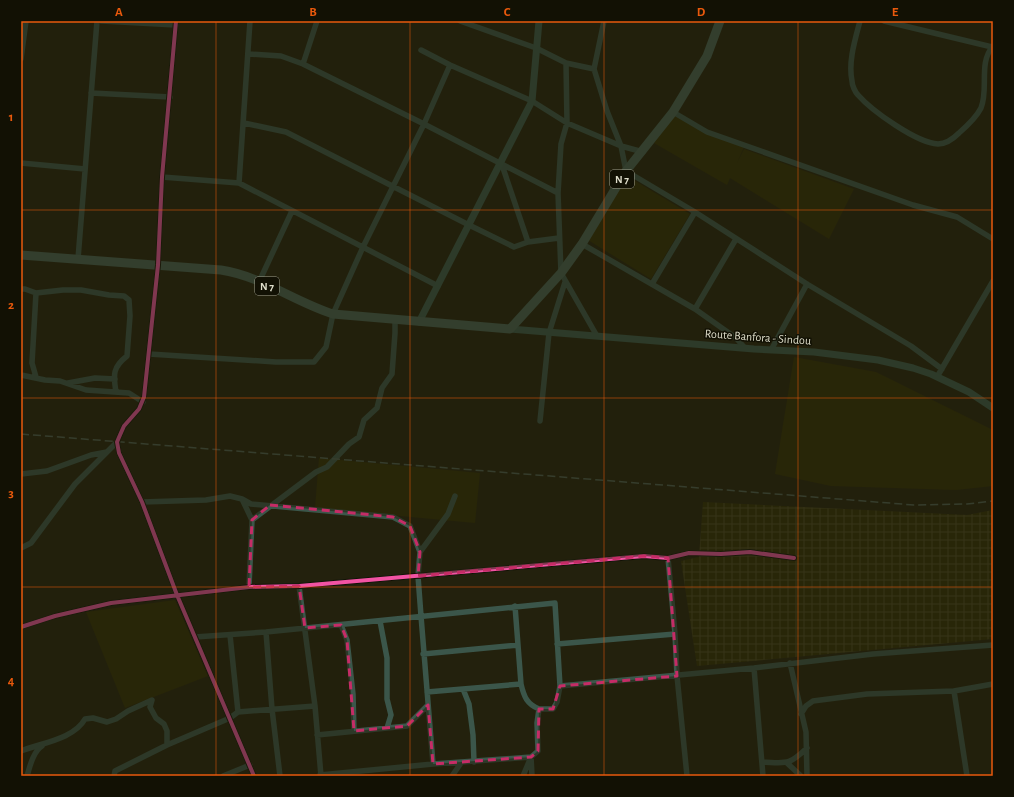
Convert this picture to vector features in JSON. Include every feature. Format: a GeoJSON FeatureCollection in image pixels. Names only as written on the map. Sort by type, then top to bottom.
{"type":"FeatureCollection","features":[{"type":"Feature","properties":{"kind":"highway","name":"N 7"},"geometry":{"type":"LineString","coordinates":[[21,255],[225,270],[240,274],[306,304],[333,314],[510,329],[561,273],[582,244],[626,172],[673,112],[707,56],[720,21]]}},
{"type":"Feature","properties":{"kind":"main road"},"geometry":{"type":"LineString","coordinates":[[419,322],[532,102],[536,48],[540,21]]}},
{"type":"Feature","properties":{"kind":"main road","name":"Route Banfora - Sindou"},"geometry":{"type":"LineString","coordinates":[[510,329],[771,350],[814,352],[878,360],[913,368],[937,377],[969,392],[993,408]]}},
{"type":"Feature","properties":{"kind":"street"},"geometry":{"type":"LineString","coordinates":[[21,59],[26,21]]}},
{"type":"Feature","properties":{"kind":"street"},"geometry":{"type":"LineString","coordinates":[[78,259],[97,21]]}},
{"type":"Feature","properties":{"kind":"street"},"geometry":{"type":"LineString","coordinates":[[21,548],[31,543],[75,484],[117,442],[124,426],[139,409],[144,397],[158,265],[162,177],[176,23],[102,21]]}},
{"type":"Feature","properties":{"kind":"street"},"geometry":{"type":"LineString","coordinates":[[239,183],[249,54],[250,21]]}},
{"type":"Feature","properties":{"kind":"street"},"geometry":{"type":"LineString","coordinates":[[303,64],[318,21]]}},
{"type":"Feature","properties":{"kind":"street"},"geometry":{"type":"LineString","coordinates":[[460,21],[536,48],[566,63],[594,69]]}},
{"type":"Feature","properties":{"kind":"street"},"geometry":{"type":"LineString","coordinates":[[604,21],[594,69],[607,111],[621,146],[626,172],[695,212],[806,284],[911,346],[942,369]]}},
{"type":"Feature","properties":{"kind":"street"},"geometry":{"type":"LineString","coordinates":[[860,21],[854,42],[851,66],[852,82],[857,94],[896,126],[931,143],[946,143],[963,129],[977,114],[981,107],[985,81],[984,68],[987,53],[993,47]]}},
{"type":"Feature","properties":{"kind":"street"},"geometry":{"type":"LineString","coordinates":[[884,21],[993,47]]}},
{"type":"Feature","properties":{"kind":"street"},"geometry":{"type":"LineString","coordinates":[[421,50],[450,65],[532,102],[567,123],[621,146],[643,152]]}},
{"type":"Feature","properties":{"kind":"street"},"geometry":{"type":"LineString","coordinates":[[249,54],[281,56],[303,64],[501,162],[558,192]]}},
{"type":"Feature","properties":{"kind":"street"},"geometry":{"type":"LineString","coordinates":[[566,63],[567,123],[561,144],[558,192],[561,273],[598,336]]}},
{"type":"Feature","properties":{"kind":"street"},"geometry":{"type":"LineString","coordinates":[[149,354],[276,362],[314,362],[326,347],[333,314],[363,247],[424,124],[450,65]]}},
{"type":"Feature","properties":{"kind":"street"},"geometry":{"type":"LineString","coordinates":[[92,93],[170,97]]}},
{"type":"Feature","properties":{"kind":"street"},"geometry":{"type":"LineString","coordinates":[[673,112],[707,132],[913,205],[957,217],[993,239]]}},
{"type":"Feature","properties":{"kind":"street"},"geometry":{"type":"LineString","coordinates":[[244,123],[286,132],[514,247],[528,242],[559,238]]}},
{"type":"Feature","properties":{"kind":"street"},"geometry":{"type":"LineString","coordinates":[[501,162],[528,242]]}},
{"type":"Feature","properties":{"kind":"street"},"geometry":{"type":"LineString","coordinates":[[21,163],[85,169]]}},
{"type":"Feature","properties":{"kind":"street"},"geometry":{"type":"LineString","coordinates":[[162,177],[239,183],[438,286]]}},
{"type":"Feature","properties":{"kind":"street"},"geometry":{"type":"LineString","coordinates":[[259,282],[292,211]]}},
{"type":"Feature","properties":{"kind":"street"},"geometry":{"type":"LineString","coordinates":[[652,284],[695,212]]}},
{"type":"Feature","properties":{"kind":"street"},"geometry":{"type":"LineString","coordinates":[[695,309],[736,239]]}},
{"type":"Feature","properties":{"kind":"street"},"geometry":{"type":"LineString","coordinates":[[582,244],[695,309],[736,338],[745,348]]}},
{"type":"Feature","properties":{"kind":"street"},"geometry":{"type":"LineString","coordinates":[[937,377],[993,281]]}},
{"type":"Feature","properties":{"kind":"street"},"geometry":{"type":"LineString","coordinates":[[540,422],[549,333],[566,282]]}},
{"type":"Feature","properties":{"kind":"street"},"geometry":{"type":"LineString","coordinates":[[771,350],[806,284]]}},
{"type":"Feature","properties":{"kind":"street"},"geometry":{"type":"LineString","coordinates":[[21,289],[36,293],[81,290],[124,296],[129,300],[130,316],[127,356],[118,363],[115,373],[116,392]]}},
{"type":"Feature","properties":{"kind":"street"},"geometry":{"type":"LineString","coordinates":[[36,293],[32,363],[36,377]]}},
{"type":"Feature","properties":{"kind":"street"},"geometry":{"type":"LineString","coordinates":[[252,520],[270,505],[316,472],[327,466],[359,437],[364,420],[377,408],[382,388],[392,374],[395,320]]}},
{"type":"Feature","properties":{"kind":"street"},"geometry":{"type":"LineString","coordinates":[[21,375],[45,380],[60,381],[86,390],[129,393],[142,402]]}},
{"type":"Feature","properties":{"kind":"street"},"geometry":{"type":"LineString","coordinates":[[68,383],[96,378],[115,379]]}},
{"type":"Feature","properties":{"kind":"street"},"geometry":{"type":"LineString","coordinates":[[117,442],[119,453],[142,502],[177,595],[254,776]]}},
{"type":"Feature","properties":{"kind":"street"},"geometry":{"type":"LineString","coordinates":[[21,474],[47,471],[107,452]]}},
{"type":"Feature","properties":{"kind":"street"},"geometry":{"type":"LineString","coordinates":[[142,502],[206,500],[230,496],[242,499],[251,504],[393,517],[410,526],[420,552],[418,576],[433,764]]}},
{"type":"Feature","properties":{"kind":"street"},"geometry":{"type":"LineString","coordinates":[[420,552],[448,514],[452,506],[454,496]]}},
{"type":"Feature","properties":{"kind":"street"},"geometry":{"type":"LineString","coordinates":[[242,499],[252,520],[249,587]]}},
{"type":"Feature","properties":{"kind":"street"},"geometry":{"type":"LineString","coordinates":[[21,626],[54,616],[111,603],[249,587],[299,586],[644,556],[668,558],[689,553],[721,554],[750,552],[794,558]]}},
{"type":"Feature","properties":{"kind":"street"},"geometry":{"type":"LineString","coordinates":[[668,558],[677,676],[687,776]]}},
{"type":"Feature","properties":{"kind":"street"},"geometry":{"type":"LineString","coordinates":[[299,586],[315,706],[321,776],[433,764],[531,757]]}},
{"type":"Feature","properties":{"kind":"street"},"geometry":{"type":"LineString","coordinates":[[195,637],[266,632],[515,606],[555,603],[560,686],[557,702],[553,709],[539,709],[527,701],[522,684],[515,606]]}},
{"type":"Feature","properties":{"kind":"street"},"geometry":{"type":"LineString","coordinates":[[380,620],[387,658],[390,715],[386,728]]}},
{"type":"Feature","properties":{"kind":"street"},"geometry":{"type":"LineString","coordinates":[[340,624],[347,640],[353,694],[354,731]]}},
{"type":"Feature","properties":{"kind":"street"},"geometry":{"type":"LineString","coordinates":[[266,632],[272,709],[280,776]]}},
{"type":"Feature","properties":{"kind":"street"},"geometry":{"type":"LineString","coordinates":[[557,644],[675,634]]}},
{"type":"Feature","properties":{"kind":"street"},"geometry":{"type":"LineString","coordinates":[[230,635],[238,712]]}},
{"type":"Feature","properties":{"kind":"street"},"geometry":{"type":"LineString","coordinates":[[424,654],[518,645]]}},
{"type":"Feature","properties":{"kind":"street"},"geometry":{"type":"LineString","coordinates":[[560,686],[677,676],[873,654],[993,645]]}},
{"type":"Feature","properties":{"kind":"street"},"geometry":{"type":"LineString","coordinates":[[790,663],[806,732],[807,776]]}},
{"type":"Feature","properties":{"kind":"street"},"geometry":{"type":"LineString","coordinates":[[754,668],[763,776]]}},
{"type":"Feature","properties":{"kind":"street"},"geometry":{"type":"LineString","coordinates":[[427,692],[522,684]]}},
{"type":"Feature","properties":{"kind":"street"},"geometry":{"type":"LineString","coordinates":[[801,714],[806,706],[814,701],[867,694],[954,691],[993,684]]}},
{"type":"Feature","properties":{"kind":"street"},"geometry":{"type":"LineString","coordinates":[[463,689],[469,704],[473,735],[474,762]]}},
{"type":"Feature","properties":{"kind":"street"},"geometry":{"type":"LineString","coordinates":[[954,691],[967,776]]}},
{"type":"Feature","properties":{"kind":"street"},"geometry":{"type":"LineString","coordinates":[[27,776],[38,748],[76,730],[85,719],[93,718],[107,722],[116,719],[128,711],[152,700],[150,707],[156,718],[164,724],[167,731],[167,745]]}},
{"type":"Feature","properties":{"kind":"street"},"geometry":{"type":"LineString","coordinates":[[317,735],[407,726],[428,705]]}},
{"type":"Feature","properties":{"kind":"street"},"geometry":{"type":"LineString","coordinates":[[114,776],[115,771],[167,745],[230,718],[238,712],[315,706]]}},
{"type":"Feature","properties":{"kind":"street"},"geometry":{"type":"LineString","coordinates":[[523,776],[531,757],[538,751],[537,723],[539,709]]}},
{"type":"Feature","properties":{"kind":"street"},"geometry":{"type":"LineString","coordinates":[[21,751],[33,746],[44,744]]}},
{"type":"Feature","properties":{"kind":"street"},"geometry":{"type":"LineString","coordinates":[[762,762],[787,763],[794,760],[807,748]]}},
{"type":"Feature","properties":{"kind":"street"},"geometry":{"type":"LineString","coordinates":[[531,757],[532,776]]}},
{"type":"Feature","properties":{"kind":"street"},"geometry":{"type":"LineString","coordinates":[[452,776],[461,763]]}},
{"type":"Feature","properties":{"kind":"street"},"geometry":{"type":"LineString","coordinates":[[787,763],[801,776]]}},
{"type":"Feature","properties":{"kind":"street"},"geometry":{"type":"LineString","coordinates":[[223,776],[250,765]]}},
{"type":"Feature","properties":{"kind":"highlighted area"},"geometry":{"type":"Polygon","coordinates":[[[270,505],[393,517],[410,526],[420,552],[418,576],[644,556],[668,558],[677,676],[560,686],[553,709],[539,709],[538,751],[531,757],[433,764],[428,705],[407,726],[354,731],[347,640],[341,625],[305,628],[299,586],[249,587],[252,520],[270,505]]]}},
{"type":"Feature","properties":{"kind":"shaded area"},"geometry":{"type":"Polygon","coordinates":[[[675,115],[744,147],[737,163],[744,149],[854,189],[829,239],[730,178],[727,185],[654,143],[675,115]]]}},
{"type":"Feature","properties":{"kind":"shaded area"},"geometry":{"type":"Polygon","coordinates":[[[627,176],[690,214],[651,279],[588,240],[627,176]]]}},
{"type":"Feature","properties":{"kind":"shaded area"},"geometry":{"type":"Polygon","coordinates":[[[794,357],[876,372],[993,430],[993,486],[956,490],[831,486],[775,474],[794,357]]]}},
{"type":"Feature","properties":{"kind":"shaded area"},"geometry":{"type":"Polygon","coordinates":[[[319,458],[480,473],[475,523],[315,508],[319,458]]]}},
{"type":"Feature","properties":{"kind":"shaded area"},"geometry":{"type":"Polygon","coordinates":[[[703,502],[967,515],[993,510],[993,639],[697,666],[681,561],[699,557],[703,502]]]}},
{"type":"Feature","properties":{"kind":"shaded area"},"geometry":{"type":"Polygon","coordinates":[[[175,600],[208,676],[125,708],[86,612],[175,600]]]}},
{"type":"Feature","properties":{"kind":"railway"},"geometry":{"type":"LineString","coordinates":[[21,434],[914,505],[967,504],[993,501]]}},
{"type":"Feature","properties":{"kind":"cycle path"},"geometry":{"type":"LineString","coordinates":[[176,21],[162,177],[158,265],[144,397],[139,409],[124,426],[117,442],[119,453],[142,502],[177,595],[254,776]]}},
{"type":"Feature","properties":{"kind":"cycle path"},"geometry":{"type":"LineString","coordinates":[[21,627],[55,616],[111,603],[249,587],[299,586],[644,556],[668,558],[689,553],[721,554],[750,552],[794,558]]}}]}
